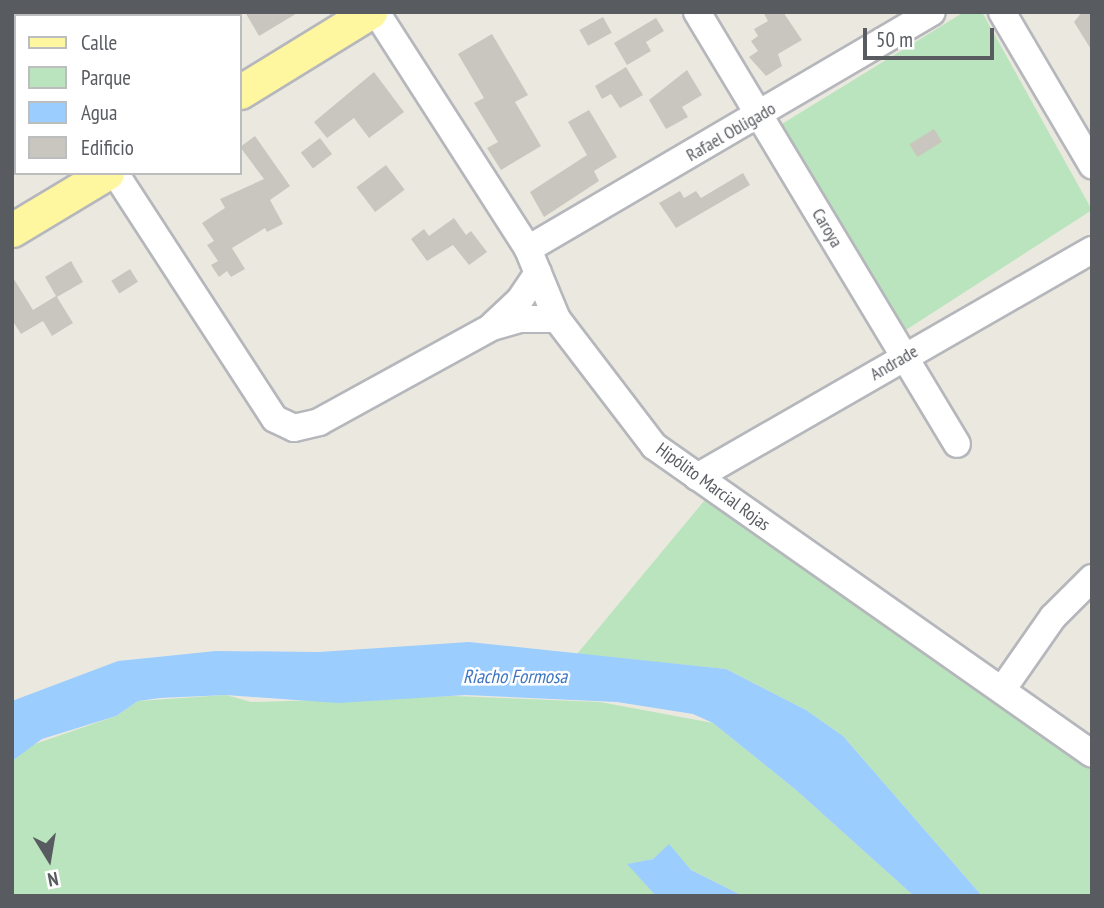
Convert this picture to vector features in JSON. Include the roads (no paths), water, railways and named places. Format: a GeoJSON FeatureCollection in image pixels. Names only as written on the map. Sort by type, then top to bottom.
{"type":"FeatureCollection","features":[{"type":"Feature","properties":{"kind":"main road"},"geometry":{"type":"LineString","coordinates":[[242,91],[370,12]]}},
{"type":"Feature","properties":{"kind":"main road"},"geometry":{"type":"LineString","coordinates":[[12,230],[104,175]]}},
{"type":"Feature","properties":{"kind":"street","name":"Hipólito Marcial Rojas"},"geometry":{"type":"LineString","coordinates":[[376,12],[533,261],[557,319],[654,446],[1092,754]]}},
{"type":"Feature","properties":{"kind":"street","name":"Caroya"},"geometry":{"type":"LineString","coordinates":[[697,12],[957,444]]}},
{"type":"Feature","properties":{"kind":"street","name":"Rafael Obligado"},"geometry":{"type":"LineString","coordinates":[[533,261],[759,116],[932,12]]}},
{"type":"Feature","properties":{"kind":"street"},"geometry":{"type":"LineString","coordinates":[[1002,12],[1092,165]]}},
{"type":"Feature","properties":{"kind":"street"},"geometry":{"type":"LineString","coordinates":[[116,175],[275,419],[294,428],[319,422],[492,327],[520,319],[557,319]]}},
{"type":"Feature","properties":{"kind":"street","name":"Andrade"},"geometry":{"type":"LineString","coordinates":[[697,477],[1092,250]]}},
{"type":"Feature","properties":{"kind":"street"},"geometry":{"type":"LineString","coordinates":[[492,327],[519,302],[533,261]]}},
{"type":"Feature","properties":{"kind":"street"},"geometry":{"type":"LineString","coordinates":[[1002,690],[1052,617],[1092,578]]}},
{"type":"Feature","properties":{"kind":"water","name":"Riacho Formosa"},"geometry":{"type":"Polygon","coordinates":[[[469,642],[726,669],[806,710],[843,736],[982,896],[914,896],[796,790],[713,723],[693,714],[617,702],[466,695],[338,703],[226,695],[160,698],[138,701],[116,716],[42,739],[12,761],[12,701],[118,661],[216,651],[319,652],[469,642]]]}},
{"type":"Feature","properties":{"kind":"water"},"geometry":{"type":"Polygon","coordinates":[[[669,844],[691,870],[743,896],[656,896],[627,864],[653,859],[669,844]]]}}]}
